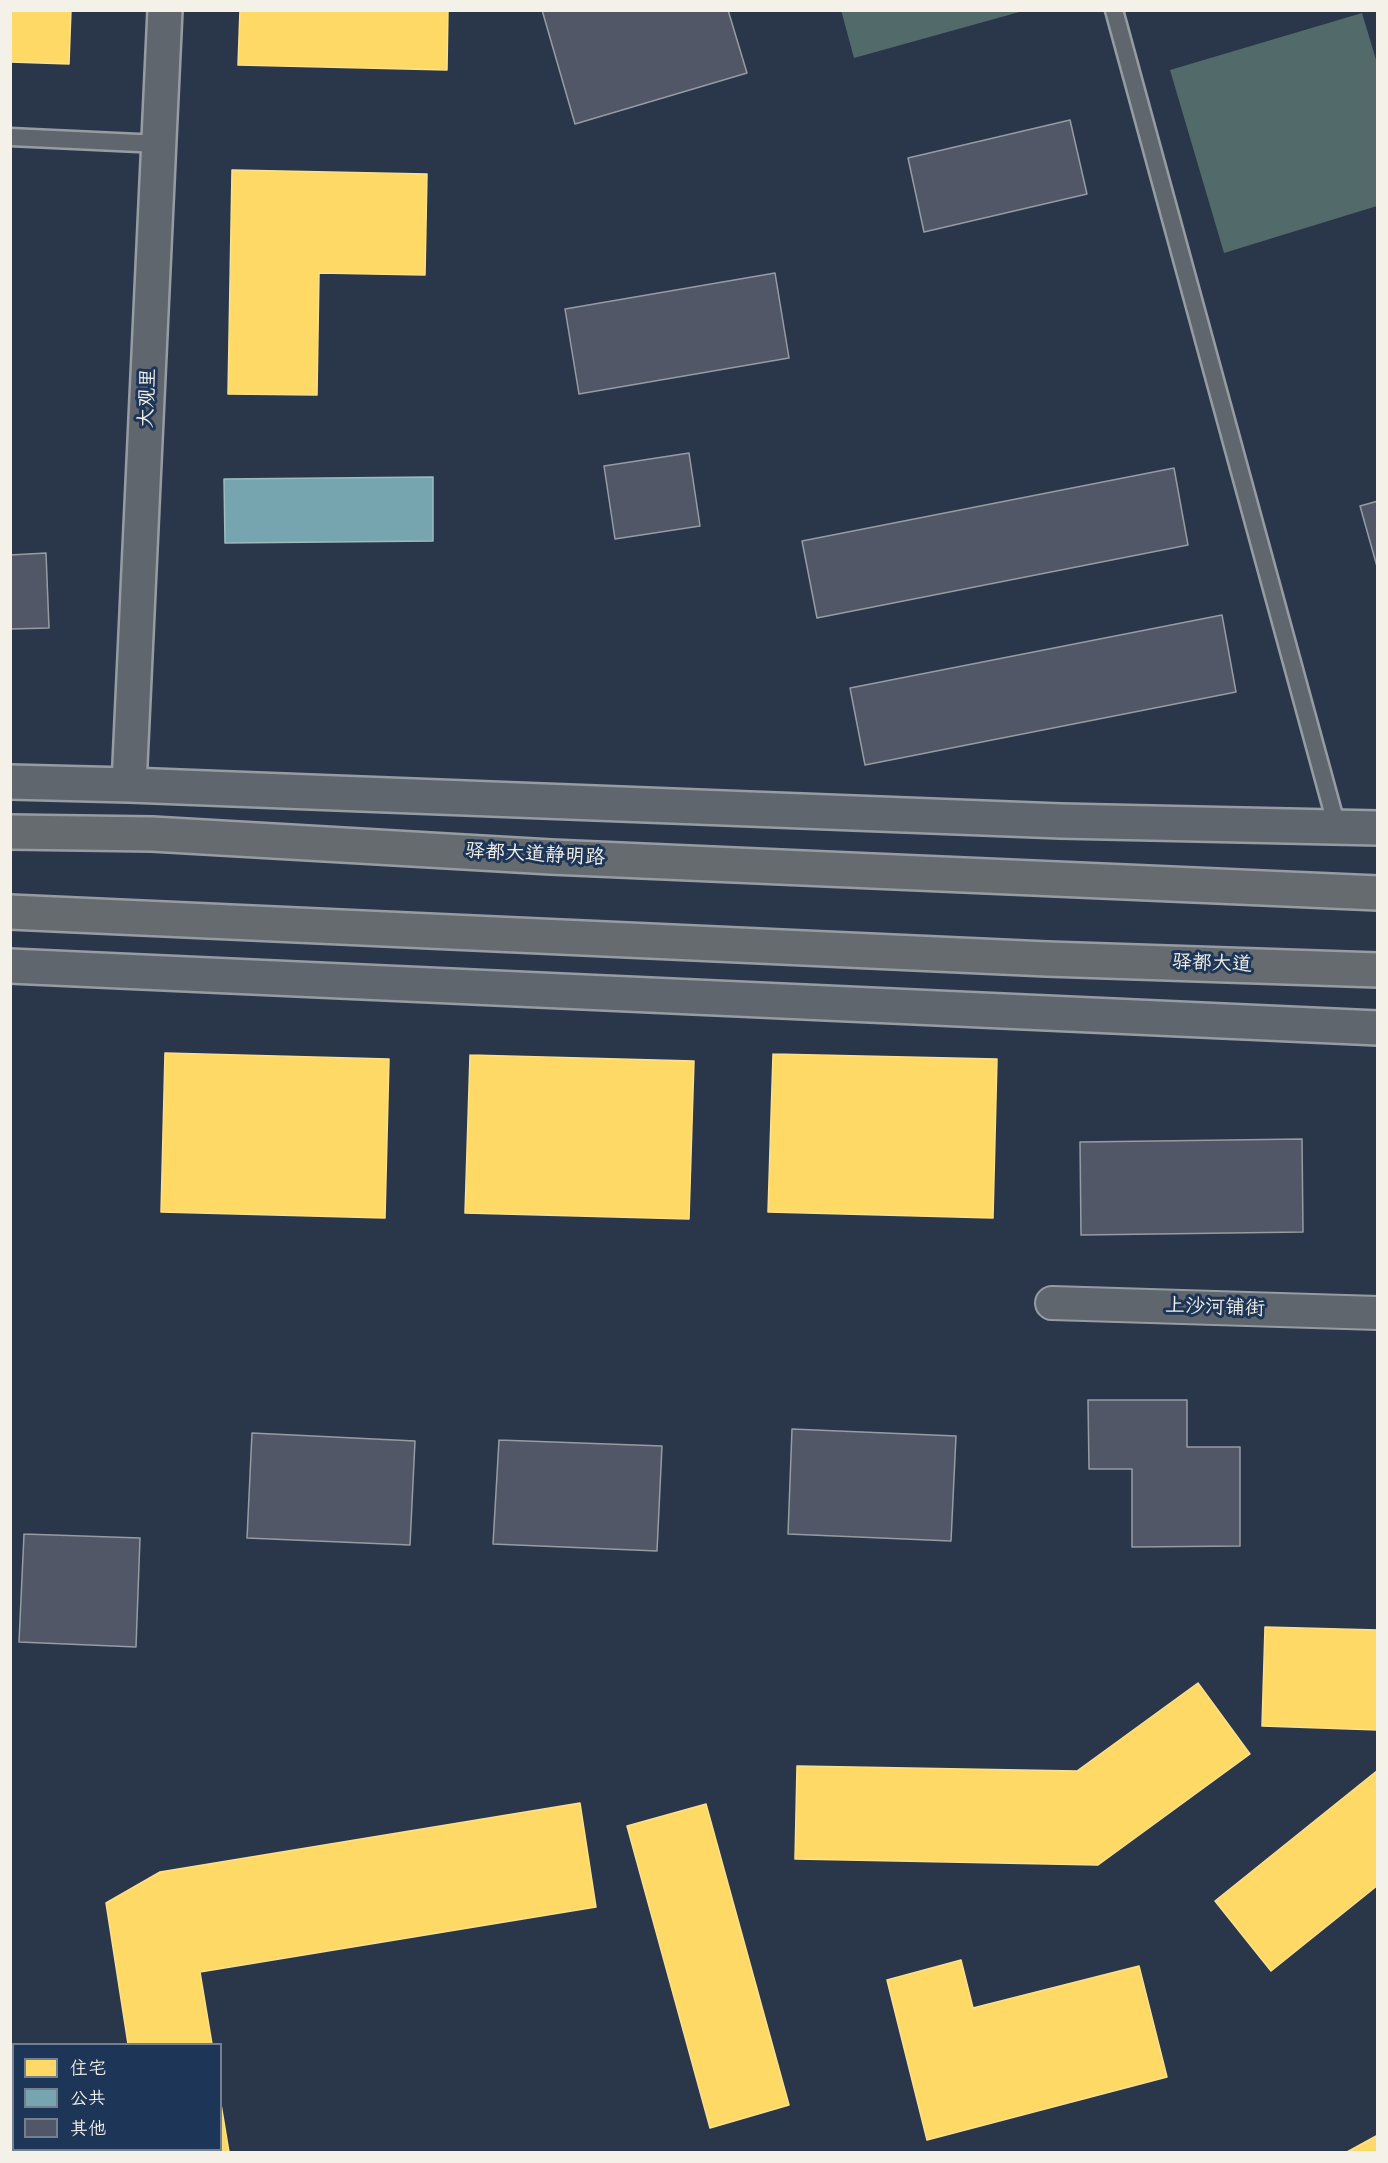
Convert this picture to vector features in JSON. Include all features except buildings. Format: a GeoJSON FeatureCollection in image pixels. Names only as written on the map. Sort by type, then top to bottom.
{"type":"FeatureCollection","features":[{"type":"Feature","properties":{"kind":"main road","name":"驿都大道静明路"},"geometry":{"type":"LineString","coordinates":[[10,832],[152,834],[562,857],[1377,893]]}},
{"type":"Feature","properties":{"kind":"main road","name":"驿都大道"},"geometry":{"type":"LineString","coordinates":[[10,912],[1047,959],[1377,970]]}},
{"type":"Feature","properties":{"kind":"street","name":"大观里"},"geometry":{"type":"LineString","coordinates":[[129,785],[165,10]]}},
{"type":"Feature","properties":{"kind":"street"},"geometry":{"type":"LineString","coordinates":[[10,782],[1061,821],[1377,828]]}},
{"type":"Feature","properties":{"kind":"street"},"geometry":{"type":"LineString","coordinates":[[10,966],[1377,1028]]}},
{"type":"Feature","properties":{"kind":"street","name":"上沙河铺街"},"geometry":{"type":"LineString","coordinates":[[1052,1303],[1377,1313]]}},
{"type":"Feature","properties":{"kind":"lane"},"geometry":{"type":"LineString","coordinates":[[1114,10],[1337,827]]}},
{"type":"Feature","properties":{"kind":"lane"},"geometry":{"type":"LineString","coordinates":[[10,137],[160,144]]}},
{"type":"Feature","properties":{"kind":"green space"},"geometry":{"type":"Polygon","coordinates":[[[841,10],[1023,10],[1023,11],[854,58],[841,10]]]}},
{"type":"Feature","properties":{"kind":"green space"},"geometry":{"type":"Polygon","coordinates":[[[1362,13],[1377,63],[1377,206],[1224,253],[1170,70],[1362,13]]]}}]}
